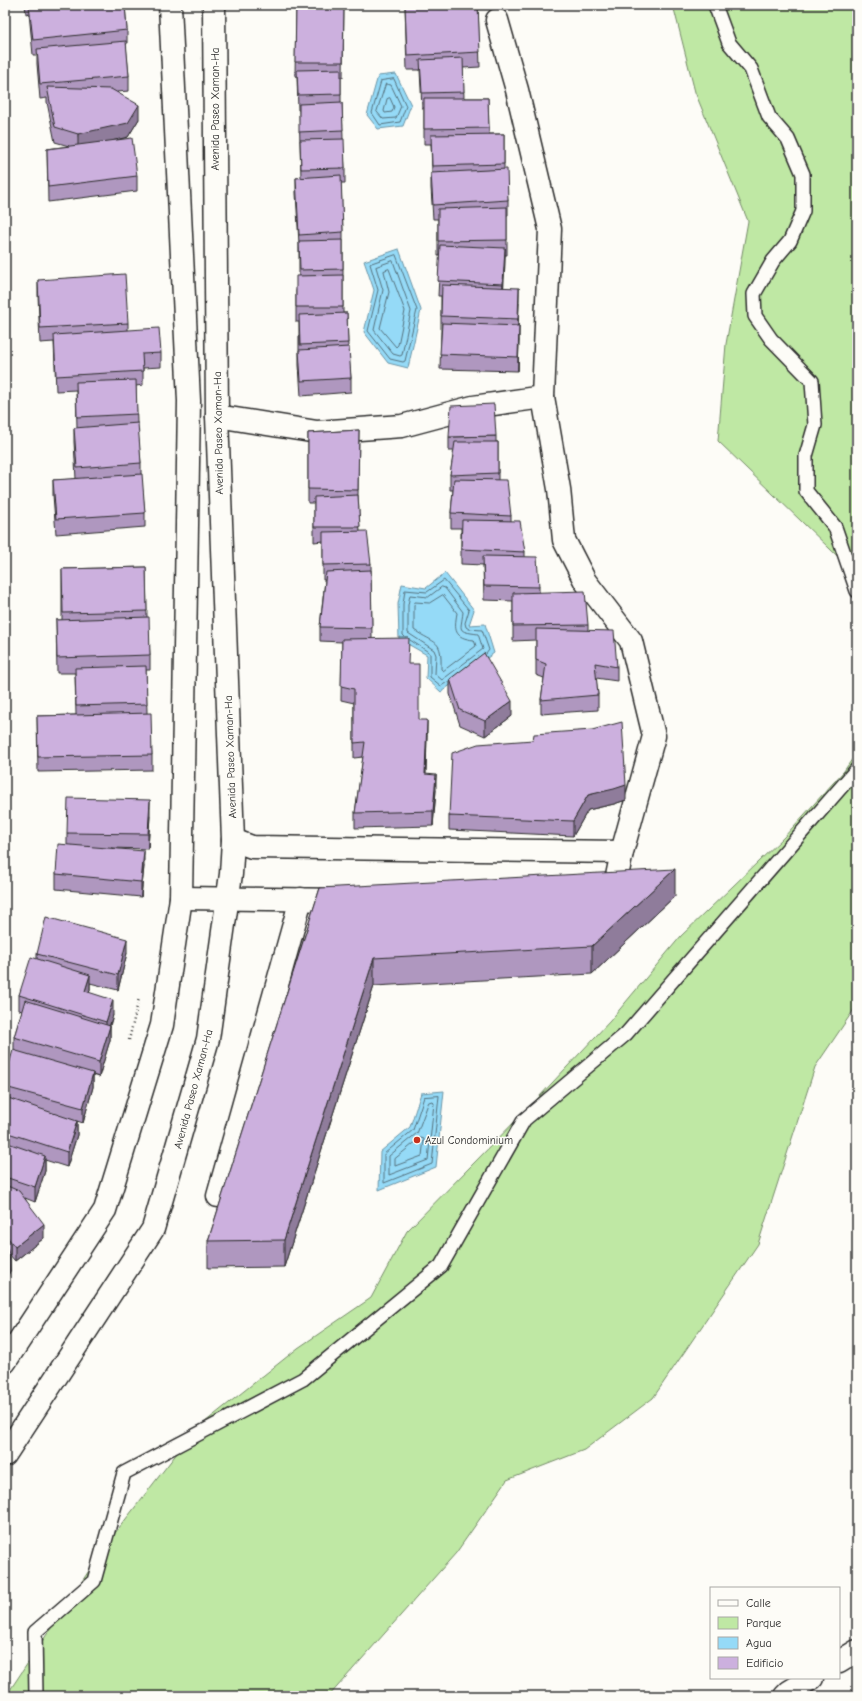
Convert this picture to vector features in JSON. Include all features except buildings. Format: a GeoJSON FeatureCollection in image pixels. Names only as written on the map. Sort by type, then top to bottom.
{"type":"FeatureCollection","features":[{"type":"Feature","properties":{"kind":"main road"},"geometry":{"type":"LineString","coordinates":[[5,1362],[105,1210],[162,1025],[181,898],[189,401],[170,5]]}},
{"type":"Feature","properties":{"kind":"main road","name":"Avenida Paseo Xaman-Ha"},"geometry":{"type":"LineString","coordinates":[[5,1455],[152,1229],[208,1039],[231,874],[233,840],[217,416],[214,5]]}},
{"type":"Feature","properties":{"kind":"main road"},"geometry":{"type":"LineString","coordinates":[[497,20],[517,90],[550,229],[544,397],[559,489],[564,540],[585,581],[631,641],[654,736],[622,852],[616,881],[604,889],[581,891]]}},
{"type":"Feature","properties":{"kind":"main road"},"geometry":{"type":"LineString","coordinates":[[217,416],[317,432],[402,426],[473,407],[544,397]]}},
{"type":"Feature","properties":{"kind":"main road"},"geometry":{"type":"LineString","coordinates":[[233,840],[252,847],[622,852]]}},
{"type":"Feature","properties":{"kind":"main road"},"geometry":{"type":"LineString","coordinates":[[181,898],[363,901]]}},
{"type":"Feature","properties":{"kind":"main road"},"geometry":{"type":"LineString","coordinates":[[218,1196],[301,899]]}},
{"type":"Feature","properties":{"kind":"main road"},"geometry":{"type":"LineString","coordinates":[[840,1661],[857,1651]]}},
{"type":"Feature","properties":{"kind":"main road"},"geometry":{"type":"LineString","coordinates":[[785,1696],[810,1679]]}},
{"type":"Feature","properties":{"kind":"lane"},"geometry":{"type":"LineString","coordinates":[[715,5],[729,43],[751,69],[769,117],[788,139],[803,174],[803,211],[790,241],[773,261],[754,294],[755,316],[771,339],[812,381],[815,425],[806,456],[806,490],[835,527],[857,591]]}},
{"type":"Feature","properties":{"kind":"lane"},"geometry":{"type":"LineString","coordinates":[[36,1696],[35,1632],[94,1581],[124,1473],[303,1379],[441,1266],[524,1120],[626,1034],[857,770]]}},
{"type":"Feature","properties":{"kind":"path"},"geometry":{"type":"LineString","coordinates":[[128,1045],[141,991]]}},
{"type":"Feature","properties":{"kind":"green space"},"geometry":{"type":"Polygon","coordinates":[[[673,5],[857,5],[857,575],[718,441],[726,344],[748,221],[695,92],[673,5]]]}},
{"type":"Feature","properties":{"kind":"green space"},"geometry":{"type":"Polygon","coordinates":[[[857,752],[857,1005],[815,1067],[758,1244],[653,1398],[584,1450],[507,1480],[456,1553],[329,1696],[6,1696],[108,1542],[195,1430],[298,1348],[371,1298],[407,1231],[538,1098],[610,1021],[681,936],[784,837],[844,771],[857,752]]]}},
{"type":"Feature","properties":{"kind":"water"},"geometry":{"type":"Polygon","coordinates":[[[396,74],[411,105],[403,126],[378,129],[367,115],[378,76],[396,74]]]}},
{"type":"Feature","properties":{"kind":"water"},"geometry":{"type":"Polygon","coordinates":[[[399,249],[421,310],[408,368],[388,363],[364,332],[374,290],[364,261],[399,249]]]}},
{"type":"Feature","properties":{"kind":"water"},"geometry":{"type":"Polygon","coordinates":[[[445,573],[474,610],[469,625],[485,624],[494,653],[441,692],[426,678],[427,655],[399,639],[398,604],[402,584],[426,588],[445,573]]]}},
{"type":"Feature","properties":{"kind":"water","name":"Azul Condominium"},"geometry":{"type":"Polygon","coordinates":[[[444,1091],[436,1167],[379,1190],[380,1152],[410,1127],[421,1093],[444,1091]]]}},
{"type":"Feature","properties":{"kind":"place","name":"Azul Condominium"},"geometry":{"type":"Point","coordinates":[417,1140]}}]}
